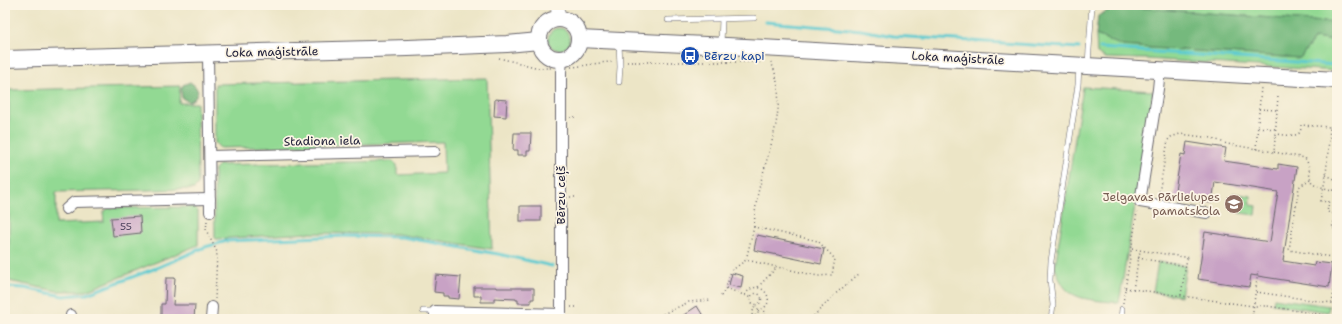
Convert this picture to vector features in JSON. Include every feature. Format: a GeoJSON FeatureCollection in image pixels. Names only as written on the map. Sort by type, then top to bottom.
{"type":"FeatureCollection","features":[{"type":"Feature","properties":{"kind":"main road"},"geometry":{"type":"LineString","coordinates":[[558,12],[576,27],[579,39],[578,46],[574,52],[561,66],[556,59],[544,53],[539,41],[542,28],[552,20],[558,12]]}},
{"type":"Feature","properties":{"kind":"main road","name":"Loka maģistrāle"},"geometry":{"type":"LineString","coordinates":[[579,39],[1160,69],[1337,80]]}},
{"type":"Feature","properties":{"kind":"main road","name":"Loka maģistrāle"},"geometry":{"type":"LineString","coordinates":[[5,59],[408,48],[507,44],[539,41]]}},
{"type":"Feature","properties":{"kind":"street"},"geometry":{"type":"LineString","coordinates":[[208,53],[210,212]]}},
{"type":"Feature","properties":{"kind":"street","name":"Bērzu ceļš"},"geometry":{"type":"LineString","coordinates":[[561,66],[561,316]]}},
{"type":"Feature","properties":{"kind":"street"},"geometry":{"type":"LineString","coordinates":[[1160,69],[1140,202],[1207,213]]}},
{"type":"Feature","properties":{"kind":"street","name":"Stadiona iela"},"geometry":{"type":"LineString","coordinates":[[210,156],[435,151]]}},
{"type":"Feature","properties":{"kind":"street"},"geometry":{"type":"LineString","coordinates":[[66,209],[74,202],[210,199]]}},
{"type":"Feature","properties":{"kind":"street"},"geometry":{"type":"LineString","coordinates":[[211,319],[212,307]]}},
{"type":"Feature","properties":{"kind":"street"},"geometry":{"type":"LineString","coordinates":[[435,315],[561,316]]}},
{"type":"Feature","properties":{"kind":"lane"},"geometry":{"type":"LineString","coordinates":[[1051,319],[1053,305],[1050,280],[1051,261],[1078,85],[1084,65],[1092,5]]}},
{"type":"Feature","properties":{"kind":"lane"},"geometry":{"type":"LineString","coordinates":[[668,20],[754,18]]}},
{"type":"Feature","properties":{"kind":"lane"},"geometry":{"type":"LineString","coordinates":[[721,46],[722,19]]}},
{"type":"Feature","properties":{"kind":"lane"},"geometry":{"type":"LineString","coordinates":[[619,40],[619,82]]}},
{"type":"Feature","properties":{"kind":"lane"},"geometry":{"type":"LineString","coordinates":[[1121,319],[1122,309]]}},
{"type":"Feature","properties":{"kind":"lane"},"geometry":{"type":"LineString","coordinates":[[423,311],[435,315]]}},
{"type":"Feature","properties":{"kind":"path"},"geometry":{"type":"LineString","coordinates":[[721,296],[726,288],[732,271],[746,260],[754,228],[755,207],[760,184],[772,144],[778,116],[777,78],[771,62]]}},
{"type":"Feature","properties":{"kind":"path"},"geometry":{"type":"LineString","coordinates":[[561,66],[595,64]]}},
{"type":"Feature","properties":{"kind":"path"},"geometry":{"type":"LineString","coordinates":[[1256,149],[1261,86]]}},
{"type":"Feature","properties":{"kind":"path"},"geometry":{"type":"LineString","coordinates":[[1274,152],[1278,96]]}},
{"type":"Feature","properties":{"kind":"path"},"geometry":{"type":"LineString","coordinates":[[1259,109],[1277,110]]}},
{"type":"Feature","properties":{"kind":"path"},"geometry":{"type":"LineString","coordinates":[[1275,134],[1293,136],[1298,135],[1301,125],[1337,128]]}},
{"type":"Feature","properties":{"kind":"path"},"geometry":{"type":"LineString","coordinates":[[1258,127],[1275,128]]}},
{"type":"Feature","properties":{"kind":"path"},"geometry":{"type":"LineString","coordinates":[[1330,127],[1326,175],[1321,201],[1329,202],[1327,212],[1336,214],[1332,228],[1337,229]]}},
{"type":"Feature","properties":{"kind":"path"},"geometry":{"type":"LineString","coordinates":[[1162,200],[1159,193],[1168,140],[1171,136],[1180,134],[1212,138],[1227,144],[1305,158],[1309,165],[1309,176],[1312,183],[1337,191]]}},
{"type":"Feature","properties":{"kind":"path"},"geometry":{"type":"LineString","coordinates":[[1326,175],[1337,180]]}},
{"type":"Feature","properties":{"kind":"path"},"geometry":{"type":"LineString","coordinates":[[1310,179],[1299,187],[1289,250],[1337,258]]}},
{"type":"Feature","properties":{"kind":"path"},"geometry":{"type":"LineString","coordinates":[[1122,309],[1140,202]]}},
{"type":"Feature","properties":{"kind":"path"},"geometry":{"type":"LineString","coordinates":[[210,212],[206,230],[217,252],[216,297],[212,307]]}},
{"type":"Feature","properties":{"kind":"path"},"geometry":{"type":"LineString","coordinates":[[746,260],[818,276],[832,275],[835,259],[818,241],[754,228]]}},
{"type":"Feature","properties":{"kind":"path"},"geometry":{"type":"LineString","coordinates":[[1132,249],[1191,258]]}},
{"type":"Feature","properties":{"kind":"path"},"geometry":{"type":"LineString","coordinates":[[1133,289],[1140,251]]}},
{"type":"Feature","properties":{"kind":"path"},"geometry":{"type":"LineString","coordinates":[[1138,258],[1186,266]]}},
{"type":"Feature","properties":{"kind":"path"},"geometry":{"type":"LineString","coordinates":[[1181,296],[1187,258]]}},
{"type":"Feature","properties":{"kind":"path"},"geometry":{"type":"LineString","coordinates":[[745,295],[750,289],[758,287],[777,267]]}},
{"type":"Feature","properties":{"kind":"path"},"geometry":{"type":"LineString","coordinates":[[1252,319],[1258,271]]}},
{"type":"Feature","properties":{"kind":"path"},"geometry":{"type":"LineString","coordinates":[[1256,292],[1332,303],[1337,272]]}},
{"type":"Feature","properties":{"kind":"path"},"geometry":{"type":"LineString","coordinates":[[811,319],[833,296],[860,273]]}},
{"type":"Feature","properties":{"kind":"path"},"geometry":{"type":"LineString","coordinates":[[751,318],[757,315],[758,311],[764,308],[768,303],[768,295],[765,291],[758,287]]}},
{"type":"Feature","properties":{"kind":"path"},"geometry":{"type":"LineString","coordinates":[[726,288],[751,298],[758,311]]}},
{"type":"Feature","properties":{"kind":"path"},"geometry":{"type":"LineString","coordinates":[[1125,288],[1337,316]]}},
{"type":"Feature","properties":{"kind":"path"},"geometry":{"type":"LineString","coordinates":[[751,298],[755,294],[761,297],[761,302],[755,304]]}},
{"type":"Feature","properties":{"kind":"path"},"geometry":{"type":"LineString","coordinates":[[652,319],[689,302],[711,300]]}},
{"type":"Feature","properties":{"kind":"path"},"geometry":{"type":"LineString","coordinates":[[751,318],[755,304]]}},
{"type":"Feature","properties":{"kind":"path"},"geometry":{"type":"LineString","coordinates":[[762,319],[766,314],[764,308]]}},
{"type":"Feature","properties":{"kind":"path"},"geometry":{"type":"LineString","coordinates":[[1150,314],[1150,319]]}},
{"type":"Feature","properties":{"kind":"green space"},"geometry":{"type":"Polygon","coordinates":[[[1337,5],[1337,23],[1116,6],[1337,5]]]}},
{"type":"Feature","properties":{"kind":"green space"},"geometry":{"type":"Polygon","coordinates":[[[1116,6],[1337,23],[1337,53],[1333,41],[1315,38],[1300,58],[1123,46],[1096,35],[1098,16],[1116,6]]]}},
{"type":"Feature","properties":{"kind":"green space"},"geometry":{"type":"Polygon","coordinates":[[[559,28],[567,31],[570,39],[567,47],[559,50],[551,47],[548,39],[551,31],[559,28]]]}},
{"type":"Feature","properties":{"kind":"green space"},"geometry":{"type":"Polygon","coordinates":[[[1096,35],[1123,46],[1300,58],[1315,38],[1333,41],[1337,53],[1337,71],[1146,59],[1103,58],[1103,56],[1097,54],[1096,35]]]}},
{"type":"Feature","properties":{"kind":"green space"},"geometry":{"type":"Polygon","coordinates":[[[487,78],[492,249],[397,234],[308,233],[215,239],[214,170],[219,165],[393,161],[397,165],[397,175],[444,173],[443,142],[220,148],[215,143],[215,84],[487,78]]]}},
{"type":"Feature","properties":{"kind":"green space"},"geometry":{"type":"Polygon","coordinates":[[[190,82],[198,91],[195,98],[189,102],[182,98],[181,90],[183,85],[190,82]]]}},
{"type":"Feature","properties":{"kind":"green space"},"geometry":{"type":"Polygon","coordinates":[[[180,86],[179,103],[197,103],[198,185],[194,189],[56,192],[56,224],[104,222],[103,213],[108,208],[194,207],[198,211],[198,245],[86,291],[57,291],[9,281],[9,90],[180,86]]]}},
{"type":"Feature","properties":{"kind":"green space"},"geometry":{"type":"Polygon","coordinates":[[[1083,87],[1153,91],[1119,303],[1088,299],[1074,295],[1063,285],[1055,267],[1083,87]]]}},
{"type":"Feature","properties":{"kind":"green space"},"geometry":{"type":"Polygon","coordinates":[[[1233,193],[1251,196],[1250,205],[1257,206],[1256,215],[1239,213],[1241,204],[1232,203],[1233,193]]]}},
{"type":"Feature","properties":{"kind":"green space"},"geometry":{"type":"Polygon","coordinates":[[[1158,262],[1186,266],[1181,296],[1153,292],[1158,262]]]}},
{"type":"Feature","properties":{"kind":"green space"},"geometry":{"type":"Polygon","coordinates":[[[1274,298],[1329,306],[1328,312],[1273,304],[1274,298]]]}},
{"type":"Feature","properties":{"kind":"building"},"geometry":{"type":"Polygon","coordinates":[[[495,99],[507,100],[506,117],[494,116],[495,99]]]}},
{"type":"Feature","properties":{"kind":"building"},"geometry":{"type":"Polygon","coordinates":[[[514,133],[531,133],[530,151],[527,151],[527,155],[518,155],[518,150],[513,150],[514,133]]]}},
{"type":"Feature","properties":{"kind":"building"},"geometry":{"type":"Polygon","coordinates":[[[1187,142],[1226,148],[1224,161],[1278,169],[1278,164],[1297,167],[1283,261],[1314,266],[1315,262],[1332,264],[1329,287],[1251,275],[1249,287],[1198,279],[1205,232],[1270,242],[1278,192],[1215,182],[1212,203],[1174,197],[1181,154],[1185,155],[1187,142]]]}},
{"type":"Feature","properties":{"kind":"building"},"geometry":{"type":"Polygon","coordinates":[[[520,206],[541,206],[541,221],[520,221],[520,206]]]}},
{"type":"Feature","properties":{"kind":"building"},"geometry":{"type":"Polygon","coordinates":[[[140,216],[141,233],[113,236],[111,218],[140,216]]]}},
{"type":"Feature","properties":{"kind":"building"},"geometry":{"type":"Polygon","coordinates":[[[757,235],[824,249],[821,264],[754,250],[757,235]]]}},
{"type":"Feature","properties":{"kind":"building"},"geometry":{"type":"Polygon","coordinates":[[[732,273],[743,276],[741,288],[729,285],[732,273]]]}},
{"type":"Feature","properties":{"kind":"building"},"geometry":{"type":"Polygon","coordinates":[[[436,275],[461,277],[459,299],[448,298],[448,296],[443,296],[443,293],[434,292],[436,275]]]}},
{"type":"Feature","properties":{"kind":"building"},"geometry":{"type":"Polygon","coordinates":[[[166,278],[175,278],[173,305],[195,305],[194,319],[161,319],[161,304],[165,304],[166,278]]]}},
{"type":"Feature","properties":{"kind":"building"},"geometry":{"type":"Polygon","coordinates":[[[474,287],[534,288],[534,299],[531,299],[531,303],[518,303],[518,300],[516,299],[494,298],[494,302],[481,302],[481,296],[474,296],[474,287]]]}},
{"type":"Feature","properties":{"kind":"building"},"geometry":{"type":"Polygon","coordinates":[[[697,306],[705,319],[678,319],[697,306]]]}},
{"type":"Feature","properties":{"kind":"waterway"},"geometry":{"type":"LineString","coordinates":[[766,22],[861,30],[894,36],[1079,48]]}},
{"type":"Feature","properties":{"kind":"waterway"},"geometry":{"type":"LineString","coordinates":[[1100,48],[1337,65]]}},
{"type":"Feature","properties":{"kind":"waterway"},"geometry":{"type":"LineString","coordinates":[[5,287],[24,288],[63,296],[87,294],[159,267],[205,247],[227,241],[347,236],[402,237],[498,254],[552,266]]}},
{"type":"Feature","properties":{"kind":"place","name":"Bērzu kapi"},"geometry":{"type":"Point","coordinates":[690,56]}},
{"type":"Feature","properties":{"kind":"place","name":"Jelgavas Pārlielupes pamatskola"},"geometry":{"type":"Point","coordinates":[1234,204]}}]}
